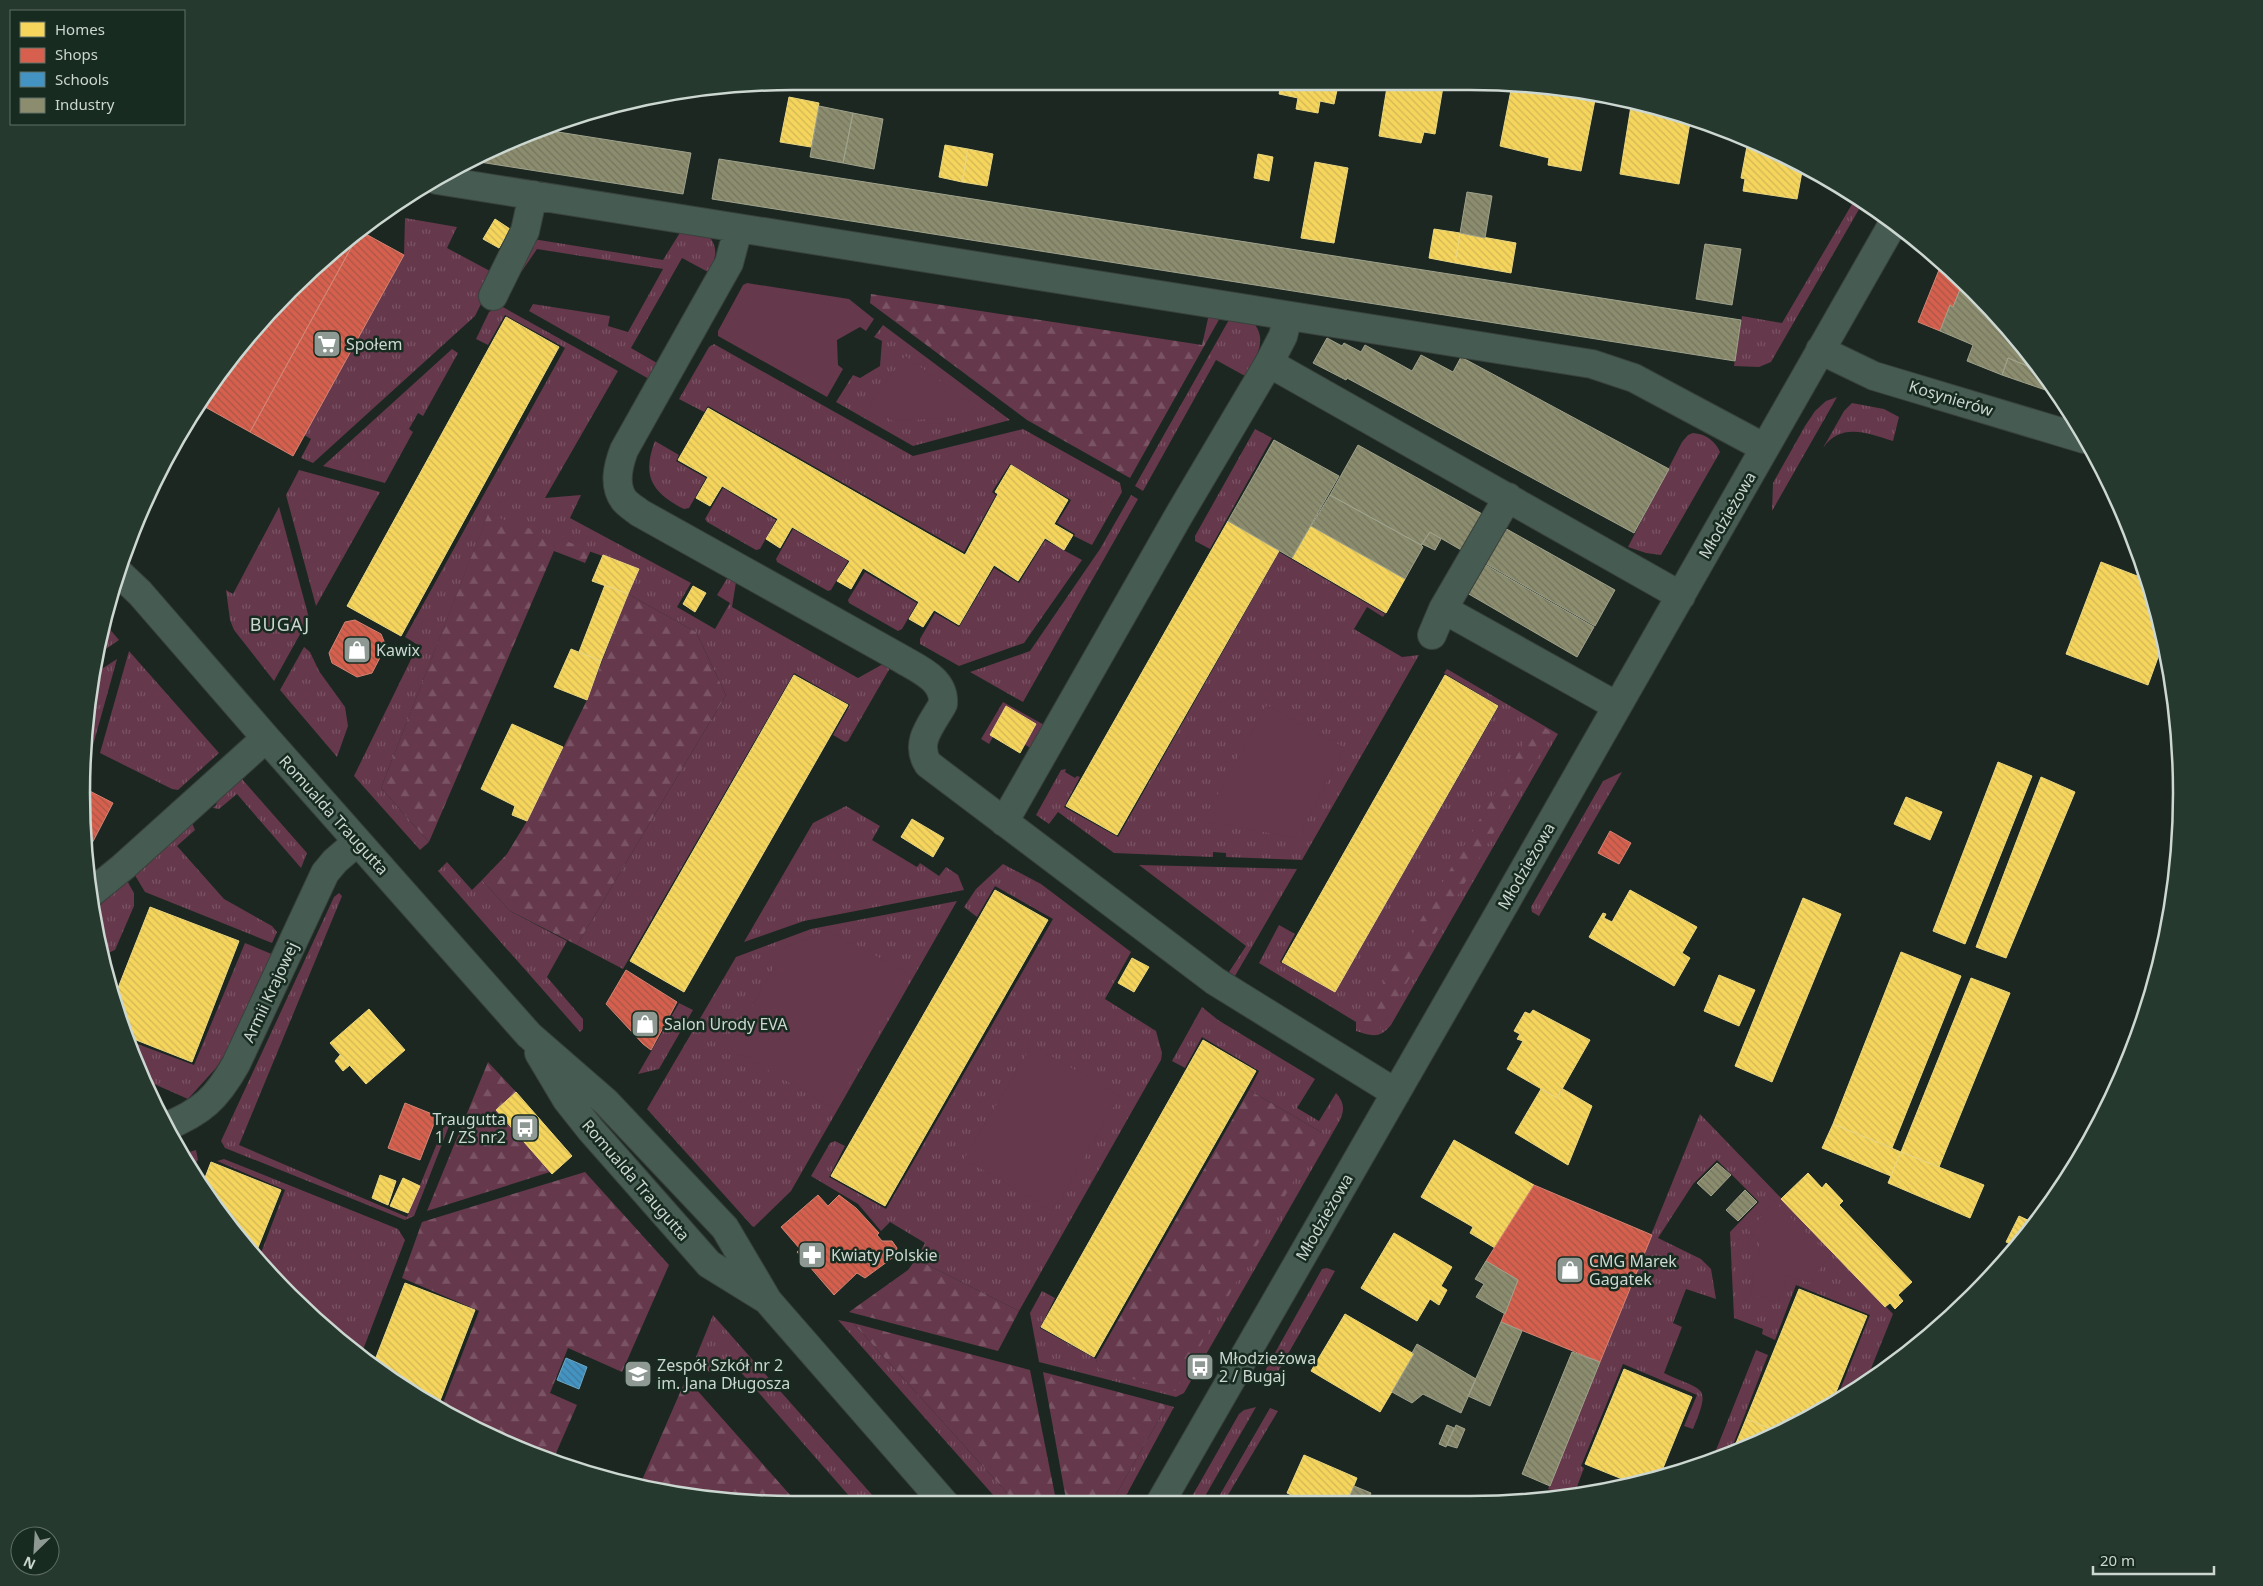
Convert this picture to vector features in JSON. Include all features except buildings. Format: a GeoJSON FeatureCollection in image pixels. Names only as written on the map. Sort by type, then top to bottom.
{"type":"FeatureCollection","features":[{"type":"Feature","properties":{"kind":"street"},"geometry":{"type":"LineString","coordinates":[[446,181],[1592,364],[1642,382],[1765,448]]}},
{"type":"Feature","properties":{"kind":"street"},"geometry":{"type":"LineString","coordinates":[[493,296],[525,231],[533,195]]}},
{"type":"Feature","properties":{"kind":"street"},"geometry":{"type":"LineString","coordinates":[[738,229],[729,263],[624,450],[618,468],[618,485],[624,500],[640,513],[931,677],[939,685],[942,692],[942,704],[923,741],[923,756],[928,764],[1231,992],[1396,1093]]}},
{"type":"Feature","properties":{"kind":"street","name":"Młodzieżowa"},"geometry":{"type":"LineString","coordinates":[[1164,1496],[1890,229]]}},
{"type":"Feature","properties":{"kind":"street"},"geometry":{"type":"LineString","coordinates":[[1004,822],[1179,515],[1269,362],[1283,336],[1288,316]]}},
{"type":"Feature","properties":{"kind":"street","name":"Kosynierów"},"geometry":{"type":"LineString","coordinates":[[1820,350],[1874,376],[2076,437]]}},
{"type":"Feature","properties":{"kind":"street"},"geometry":{"type":"LineString","coordinates":[[1269,362],[1681,596]]}},
{"type":"Feature","properties":{"kind":"street"},"geometry":{"type":"LineString","coordinates":[[1432,635],[1443,609],[1508,497]]}},
{"type":"Feature","properties":{"kind":"street","name":"Romualda Traugutta"},"geometry":{"type":"LineString","coordinates":[[127,566],[140,593]]}},
{"type":"Feature","properties":{"kind":"street","name":"Romualda Traugutta"},"geometry":{"type":"LineString","coordinates":[[124,578],[140,593],[357,842],[529,1035],[606,1102],[724,1228],[768,1300],[938,1496]]}},
{"type":"Feature","properties":{"kind":"street"},"geometry":{"type":"LineString","coordinates":[[1443,609],[1618,706]]}},
{"type":"Feature","properties":{"kind":"street"},"geometry":{"type":"LineString","coordinates":[[97,888],[266,738]]}},
{"type":"Feature","properties":{"kind":"street","name":"Armii Krajowej"},"geometry":{"type":"LineString","coordinates":[[173,1124],[208,1104],[223,1087],[236,1064],[325,873],[335,860],[357,842]]}},
{"type":"Feature","properties":{"kind":"green space"},"geometry":{"type":"Polygon","coordinates":[[[1853,203],[1860,207],[1771,362],[1759,367],[1734,366],[1742,316],[1782,323],[1853,203]]]}},
{"type":"Feature","properties":{"kind":"green space"},"geometry":{"type":"Polygon","coordinates":[[[405,218],[457,227],[447,248],[490,271],[488,290],[475,316],[313,463],[301,458],[311,439],[304,435],[404,255],[405,218]]]}},
{"type":"Feature","properties":{"kind":"green space"},"geometry":{"type":"Polygon","coordinates":[[[681,231],[709,236],[714,245],[715,254],[708,272],[682,258],[631,348],[657,363],[649,379],[529,311],[533,304],[610,316],[608,326],[628,332],[663,269],[537,249],[522,271],[520,269],[533,239],[663,260],[681,231]]]}},
{"type":"Feature","properties":{"kind":"green space"},"geometry":{"type":"Polygon","coordinates":[[[747,283],[849,299],[874,319],[866,331],[860,327],[837,340],[838,365],[843,369],[827,397],[718,336],[718,331],[743,285],[747,283]]]}},
{"type":"Feature","properties":{"kind":"green space"},"geometry":{"type":"Polygon","coordinates":[[[871,294],[1202,345],[1209,314],[1221,316],[1130,478],[1027,420],[870,303],[871,294]]]}},
{"type":"Feature","properties":{"kind":"green space"},"geometry":{"type":"Polygon","coordinates":[[[501,306],[618,371],[545,498],[581,495],[570,518],[691,583],[677,607],[715,629],[730,603],[717,595],[728,577],[736,582],[732,607],[858,678],[883,664],[890,668],[848,741],[845,742],[833,735],[850,705],[794,673],[623,969],[577,945],[726,695],[696,632],[628,594],[639,569],[488,515],[381,788],[429,842],[420,850],[354,776],[418,645],[405,637],[565,348],[505,315],[488,345],[476,339],[489,312],[501,306]]]}},
{"type":"Feature","properties":{"kind":"green space"},"geometry":{"type":"Polygon","coordinates":[[[1230,318],[1253,322],[1258,329],[1260,343],[1256,356],[1245,376],[1216,360],[1143,491],[1135,486],[1230,318]]]}},
{"type":"Feature","properties":{"kind":"green space"},"geometry":{"type":"Polygon","coordinates":[[[883,325],[1010,420],[913,446],[836,402],[853,375],[860,378],[880,366],[882,341],[874,337],[883,325]]]}},
{"type":"Feature","properties":{"kind":"green space"},"geometry":{"type":"Polygon","coordinates":[[[714,344],[913,456],[1023,429],[1120,483],[1122,492],[1092,545],[1074,536],[1075,534],[1057,523],[1071,500],[1010,464],[992,492],[996,495],[964,552],[708,406],[704,412],[679,399],[709,347],[714,344]]]}},
{"type":"Feature","properties":{"kind":"green space"},"geometry":{"type":"Polygon","coordinates":[[[452,349],[458,353],[423,416],[418,413],[409,429],[413,432],[385,483],[323,466],[452,349]]]}},
{"type":"Feature","properties":{"kind":"green space"},"geometry":{"type":"Polygon","coordinates":[[[905,356],[975,406],[966,417],[893,421],[868,407],[905,356]]]}},
{"type":"Feature","properties":{"kind":"green space"},"geometry":{"type":"Polygon","coordinates":[[[1837,397],[1772,511],[1773,483],[1805,426],[1815,411],[1826,401],[1837,397]]]}},
{"type":"Feature","properties":{"kind":"green space"},"geometry":{"type":"Polygon","coordinates":[[[1852,403],[1884,409],[1899,417],[1893,441],[1864,433],[1846,432],[1830,440],[1823,448],[1844,411],[1852,403]]]}},
{"type":"Feature","properties":{"kind":"green space"},"geometry":{"type":"Polygon","coordinates":[[[1255,429],[1272,438],[1210,549],[1195,541],[1195,536],[1255,429]]]}},
{"type":"Feature","properties":{"kind":"green space"},"geometry":{"type":"Polygon","coordinates":[[[1693,433],[1710,439],[1720,452],[1661,555],[1646,553],[1628,547],[1682,442],[1688,435],[1693,433]]]}},
{"type":"Feature","properties":{"kind":"green space"},"geometry":{"type":"Polygon","coordinates":[[[655,441],[679,455],[676,461],[706,478],[689,508],[684,509],[664,497],[653,482],[649,465],[655,441]]]}},
{"type":"Feature","properties":{"kind":"green space"},"geometry":{"type":"Polygon","coordinates":[[[299,470],[380,492],[316,606],[286,495],[299,470]]]}},
{"type":"Feature","properties":{"kind":"green space"},"geometry":{"type":"Polygon","coordinates":[[[723,488],[776,520],[760,549],[756,550],[707,522],[705,519],[723,488]]]}},
{"type":"Feature","properties":{"kind":"green space"},"geometry":{"type":"Polygon","coordinates":[[[1131,495],[1138,499],[1023,702],[970,672],[1030,651],[1100,549],[1131,495]]]}},
{"type":"Feature","properties":{"kind":"green space"},"geometry":{"type":"Polygon","coordinates":[[[279,507],[309,618],[274,681],[234,630],[230,620],[226,590],[233,594],[279,507]]]}},
{"type":"Feature","properties":{"kind":"green space"},"geometry":{"type":"Polygon","coordinates":[[[488,514],[591,550],[585,563],[554,551],[429,842],[381,788],[488,514]]]}},
{"type":"Feature","properties":{"kind":"green space"},"geometry":{"type":"Polygon","coordinates":[[[793,529],[848,561],[831,590],[828,591],[777,562],[776,559],[793,529]]]}},
{"type":"Feature","properties":{"kind":"green space"},"geometry":{"type":"Polygon","coordinates":[[[1045,540],[1082,560],[1024,643],[959,666],[920,644],[920,639],[935,613],[959,627],[994,568],[1019,583],[1045,540]]]}},
{"type":"Feature","properties":{"kind":"green space"},"geometry":{"type":"Polygon","coordinates":[[[1279,552],[1385,614],[1383,617],[1367,607],[1354,629],[1402,657],[1419,655],[1302,860],[1226,857],[1226,853],[1213,852],[1213,857],[1114,853],[1058,812],[1049,824],[1036,815],[1061,770],[1066,769],[1065,772],[1075,778],[1077,776],[1080,777],[1064,807],[1118,837],[1279,552]]]}},
{"type":"Feature","properties":{"kind":"green space"},"geometry":{"type":"Polygon","coordinates":[[[865,572],[917,603],[902,629],[898,631],[849,603],[848,600],[865,572]]]}},
{"type":"Feature","properties":{"kind":"green space"},"geometry":{"type":"Polygon","coordinates":[[[628,594],[696,632],[726,695],[577,945],[510,911],[482,880],[507,854],[527,821],[587,700],[628,594]]]}},
{"type":"Feature","properties":{"kind":"green space"},"geometry":{"type":"Polygon","coordinates":[[[110,629],[119,640],[106,649],[108,637],[110,629]]]}},
{"type":"Feature","properties":{"kind":"green space"},"geometry":{"type":"Polygon","coordinates":[[[304,647],[310,652],[319,671],[345,707],[348,726],[337,757],[280,690],[304,647]]]}},
{"type":"Feature","properties":{"kind":"green space"},"geometry":{"type":"Polygon","coordinates":[[[129,651],[219,753],[178,790],[172,789],[100,753],[129,651]]]}},
{"type":"Feature","properties":{"kind":"green space"},"geometry":{"type":"Polygon","coordinates":[[[117,659],[92,749],[96,701],[102,669],[117,659]]]}},
{"type":"Feature","properties":{"kind":"green space"},"geometry":{"type":"Polygon","coordinates":[[[1447,669],[1558,734],[1391,1025],[1383,1033],[1375,1035],[1366,1034],[1356,1031],[1356,1022],[1259,963],[1279,925],[1295,934],[1280,962],[1335,992],[1499,706],[1444,673],[1447,669]]]}},
{"type":"Feature","properties":{"kind":"green space"},"geometry":{"type":"Polygon","coordinates":[[[1003,702],[1046,726],[1032,749],[1024,744],[1036,724],[1006,706],[990,735],[993,737],[989,744],[981,739],[1003,702]]]}},
{"type":"Feature","properties":{"kind":"green space"},"geometry":{"type":"Polygon","coordinates":[[[1267,705],[1345,748],[1297,838],[1203,821],[1267,705]]]}},
{"type":"Feature","properties":{"kind":"green space"},"geometry":{"type":"Polygon","coordinates":[[[1536,723],[1552,732],[1380,1029],[1362,1020],[1536,723]]]}},
{"type":"Feature","properties":{"kind":"green space"},"geometry":{"type":"Polygon","coordinates":[[[1622,772],[1539,916],[1532,912],[1531,907],[1603,781],[1622,772]]]}},
{"type":"Feature","properties":{"kind":"green space"},"geometry":{"type":"Polygon","coordinates":[[[241,778],[307,853],[301,868],[237,794],[219,809],[213,808],[217,804],[213,799],[241,778]]]}},
{"type":"Feature","properties":{"kind":"green space"},"geometry":{"type":"Polygon","coordinates":[[[846,806],[880,826],[872,840],[917,867],[920,863],[939,876],[946,867],[958,875],[964,890],[804,921],[744,942],[813,823],[846,806]]]}},
{"type":"Feature","properties":{"kind":"green space"},"geometry":{"type":"Polygon","coordinates":[[[192,823],[195,830],[177,846],[224,899],[272,926],[277,932],[272,943],[145,892],[133,872],[192,823]]]}},
{"type":"Feature","properties":{"kind":"green space"},"geometry":{"type":"Polygon","coordinates":[[[447,862],[472,890],[482,880],[510,911],[567,941],[547,977],[583,1019],[583,1029],[580,1032],[438,871],[447,862]]]}},
{"type":"Feature","properties":{"kind":"green space"},"geometry":{"type":"Polygon","coordinates":[[[1003,864],[1041,884],[1131,952],[1105,999],[1156,1031],[1162,1053],[1161,1060],[1019,1311],[916,1259],[925,1243],[890,1222],[881,1231],[858,1204],[811,1176],[830,1143],[835,1141],[845,1146],[829,1177],[886,1209],[1053,919],[995,886],[977,917],[964,907],[976,889],[1003,864]]]}},
{"type":"Feature","properties":{"kind":"green space"},"geometry":{"type":"Polygon","coordinates":[[[1139,865],[1297,869],[1235,976],[1229,972],[1246,946],[1139,865]]]}},
{"type":"Feature","properties":{"kind":"green space"},"geometry":{"type":"Polygon","coordinates":[[[126,879],[134,893],[134,906],[115,950],[109,953],[100,906],[126,879]]]}},
{"type":"Feature","properties":{"kind":"green space"},"geometry":{"type":"Polygon","coordinates":[[[339,893],[342,896],[239,1145],[407,1217],[447,1119],[451,1121],[414,1216],[405,1220],[225,1148],[221,1141],[334,897],[339,893]]]}},
{"type":"Feature","properties":{"kind":"green space"},"geometry":{"type":"Polygon","coordinates":[[[957,901],[791,1191],[754,1227],[752,1226],[647,1109],[736,957],[811,929],[957,901]]]}},
{"type":"Feature","properties":{"kind":"green space"},"geometry":{"type":"Polygon","coordinates":[[[829,931],[912,975],[834,1109],[729,1047],[786,946],[829,931]]]}},
{"type":"Feature","properties":{"kind":"green space"},"geometry":{"type":"Polygon","coordinates":[[[245,943],[274,955],[225,1054],[216,1068],[188,1099],[153,1084],[137,1044],[194,1065],[245,943]]]}},
{"type":"Feature","properties":{"kind":"green space"},"geometry":{"type":"Polygon","coordinates":[[[679,1003],[693,1010],[659,1069],[638,1074],[679,1003]]]}},
{"type":"Feature","properties":{"kind":"green space"},"geometry":{"type":"Polygon","coordinates":[[[1202,1007],[1218,1020],[1315,1079],[1297,1108],[1319,1121],[1336,1093],[1341,1099],[1343,1112],[1184,1393],[1176,1397],[1039,1362],[1030,1313],[1042,1291],[1055,1298],[1040,1328],[1096,1359],[1099,1369],[1321,1132],[1249,1090],[1259,1071],[1202,1037],[1185,1068],[1172,1061],[1202,1007]]]}},
{"type":"Feature","properties":{"kind":"green space"},"geometry":{"type":"Polygon","coordinates":[[[1032,1045],[1120,1096],[1053,1211],[964,1159],[1032,1045]]]}},
{"type":"Feature","properties":{"kind":"green space"},"geometry":{"type":"Polygon","coordinates":[[[488,1062],[516,1092],[496,1110],[550,1172],[427,1211],[488,1062]]]}},
{"type":"Feature","properties":{"kind":"green space"},"geometry":{"type":"Polygon","coordinates":[[[1249,1090],[1321,1132],[1175,1391],[1098,1369],[1096,1359],[1249,1090]]]}},
{"type":"Feature","properties":{"kind":"green space"},"geometry":{"type":"Polygon","coordinates":[[[1700,1114],[1893,1314],[1870,1372],[1840,1391],[1870,1315],[1796,1285],[1775,1340],[1762,1334],[1763,1329],[1734,1318],[1730,1232],[1759,1202],[1717,1160],[1693,1184],[1658,1238],[1701,1259],[1711,1269],[1716,1299],[1686,1289],[1673,1323],[1682,1327],[1664,1373],[1700,1391],[1702,1404],[1693,1429],[1684,1426],[1697,1395],[1623,1364],[1581,1466],[1584,1468],[1577,1487],[1553,1491],[1548,1489],[1700,1114]]]}},
{"type":"Feature","properties":{"kind":"green space"},"geometry":{"type":"Polygon","coordinates":[[[196,1150],[198,1160],[195,1163],[189,1152],[196,1150]]]}},
{"type":"Feature","properties":{"kind":"green space"},"geometry":{"type":"Polygon","coordinates":[[[224,1159],[398,1229],[405,1240],[363,1349],[329,1322],[261,1253],[285,1190],[217,1161],[224,1159]]]}},
{"type":"Feature","properties":{"kind":"green space"},"geometry":{"type":"Polygon","coordinates":[[[585,1172],[669,1265],[622,1372],[568,1348],[550,1393],[577,1405],[555,1454],[482,1424],[443,1403],[479,1311],[402,1278],[422,1222],[585,1172]]]}},
{"type":"Feature","properties":{"kind":"green space"},"geometry":{"type":"Polygon","coordinates":[[[1774,1201],[1830,1256],[1809,1283],[1788,1275],[1777,1303],[1751,1293],[1760,1241],[1749,1231],[1774,1201]]]}},
{"type":"Feature","properties":{"kind":"green space"},"geometry":{"type":"Polygon","coordinates":[[[916,1259],[1019,1311],[998,1351],[849,1312],[908,1270],[916,1259]]]}},
{"type":"Feature","properties":{"kind":"green space"},"geometry":{"type":"Polygon","coordinates":[[[1327,1268],[1335,1271],[1271,1384],[1266,1375],[1266,1369],[1322,1269],[1327,1268]]]}},
{"type":"Feature","properties":{"kind":"green space"},"geometry":{"type":"Polygon","coordinates":[[[713,1315],[873,1496],[849,1496],[738,1369],[709,1372],[696,1357],[713,1315]]]}},
{"type":"Feature","properties":{"kind":"green space"},"geometry":{"type":"Polygon","coordinates":[[[838,1320],[853,1323],[1010,1496],[994,1496],[838,1320]]]}},
{"type":"Feature","properties":{"kind":"green space"},"geometry":{"type":"Polygon","coordinates":[[[853,1323],[1030,1370],[1055,1496],[1010,1496],[853,1323]]]}},
{"type":"Feature","properties":{"kind":"green space"},"geometry":{"type":"Polygon","coordinates":[[[1756,1350],[1768,1355],[1733,1444],[1715,1451],[1756,1350]]]}},
{"type":"Feature","properties":{"kind":"green space"},"geometry":{"type":"Polygon","coordinates":[[[1043,1372],[1167,1405],[1115,1496],[1065,1496],[1043,1372]]]}},
{"type":"Feature","properties":{"kind":"green space"},"geometry":{"type":"Polygon","coordinates":[[[688,1380],[791,1496],[701,1490],[642,1479],[685,1381],[688,1380]]]}},
{"type":"Feature","properties":{"kind":"green space"},"geometry":{"type":"Polygon","coordinates":[[[1167,1405],[1174,1407],[1126,1496],[1115,1496],[1167,1405]]]}},
{"type":"Feature","properties":{"kind":"green space"},"geometry":{"type":"Polygon","coordinates":[[[1256,1407],[1205,1496],[1192,1496],[1239,1414],[1244,1410],[1256,1407]]]}},
{"type":"Feature","properties":{"kind":"green space"},"geometry":{"type":"Polygon","coordinates":[[[1270,1408],[1278,1411],[1227,1496],[1219,1496],[1270,1408]]]}},
{"type":"Feature","properties":{"kind":"place","name":"Społem"},"geometry":{"type":"Point","coordinates":[327,344]}},
{"type":"Feature","properties":{"kind":"place","name":"Kawix"},"geometry":{"type":"Point","coordinates":[357,650]}},
{"type":"Feature","properties":{"kind":"place","name":"Salon Urody EVA"},"geometry":{"type":"Point","coordinates":[645,1024]}},
{"type":"Feature","properties":{"kind":"place","name":"Traugutta 1 / ZS nr2"},"geometry":{"type":"Point","coordinates":[525,1128]}},
{"type":"Feature","properties":{"kind":"place","name":"Kwiaty Polskie"},"geometry":{"type":"Point","coordinates":[812,1255]}},
{"type":"Feature","properties":{"kind":"place","name":"CMG Marek Gagatek"},"geometry":{"type":"Point","coordinates":[1570,1270]}},
{"type":"Feature","properties":{"kind":"place","name":"Młodzieżowa 2 / Bugaj"},"geometry":{"type":"Point","coordinates":[1200,1367]}},
{"type":"Feature","properties":{"kind":"place","name":"Zespół Szkół nr 2 im. Jana Długosza"},"geometry":{"type":"Point","coordinates":[638,1374]}},
{"type":"Feature","properties":{"kind":"district","name":"BUGAJ"},"geometry":{"type":"Point","coordinates":[280,624]}}]}
